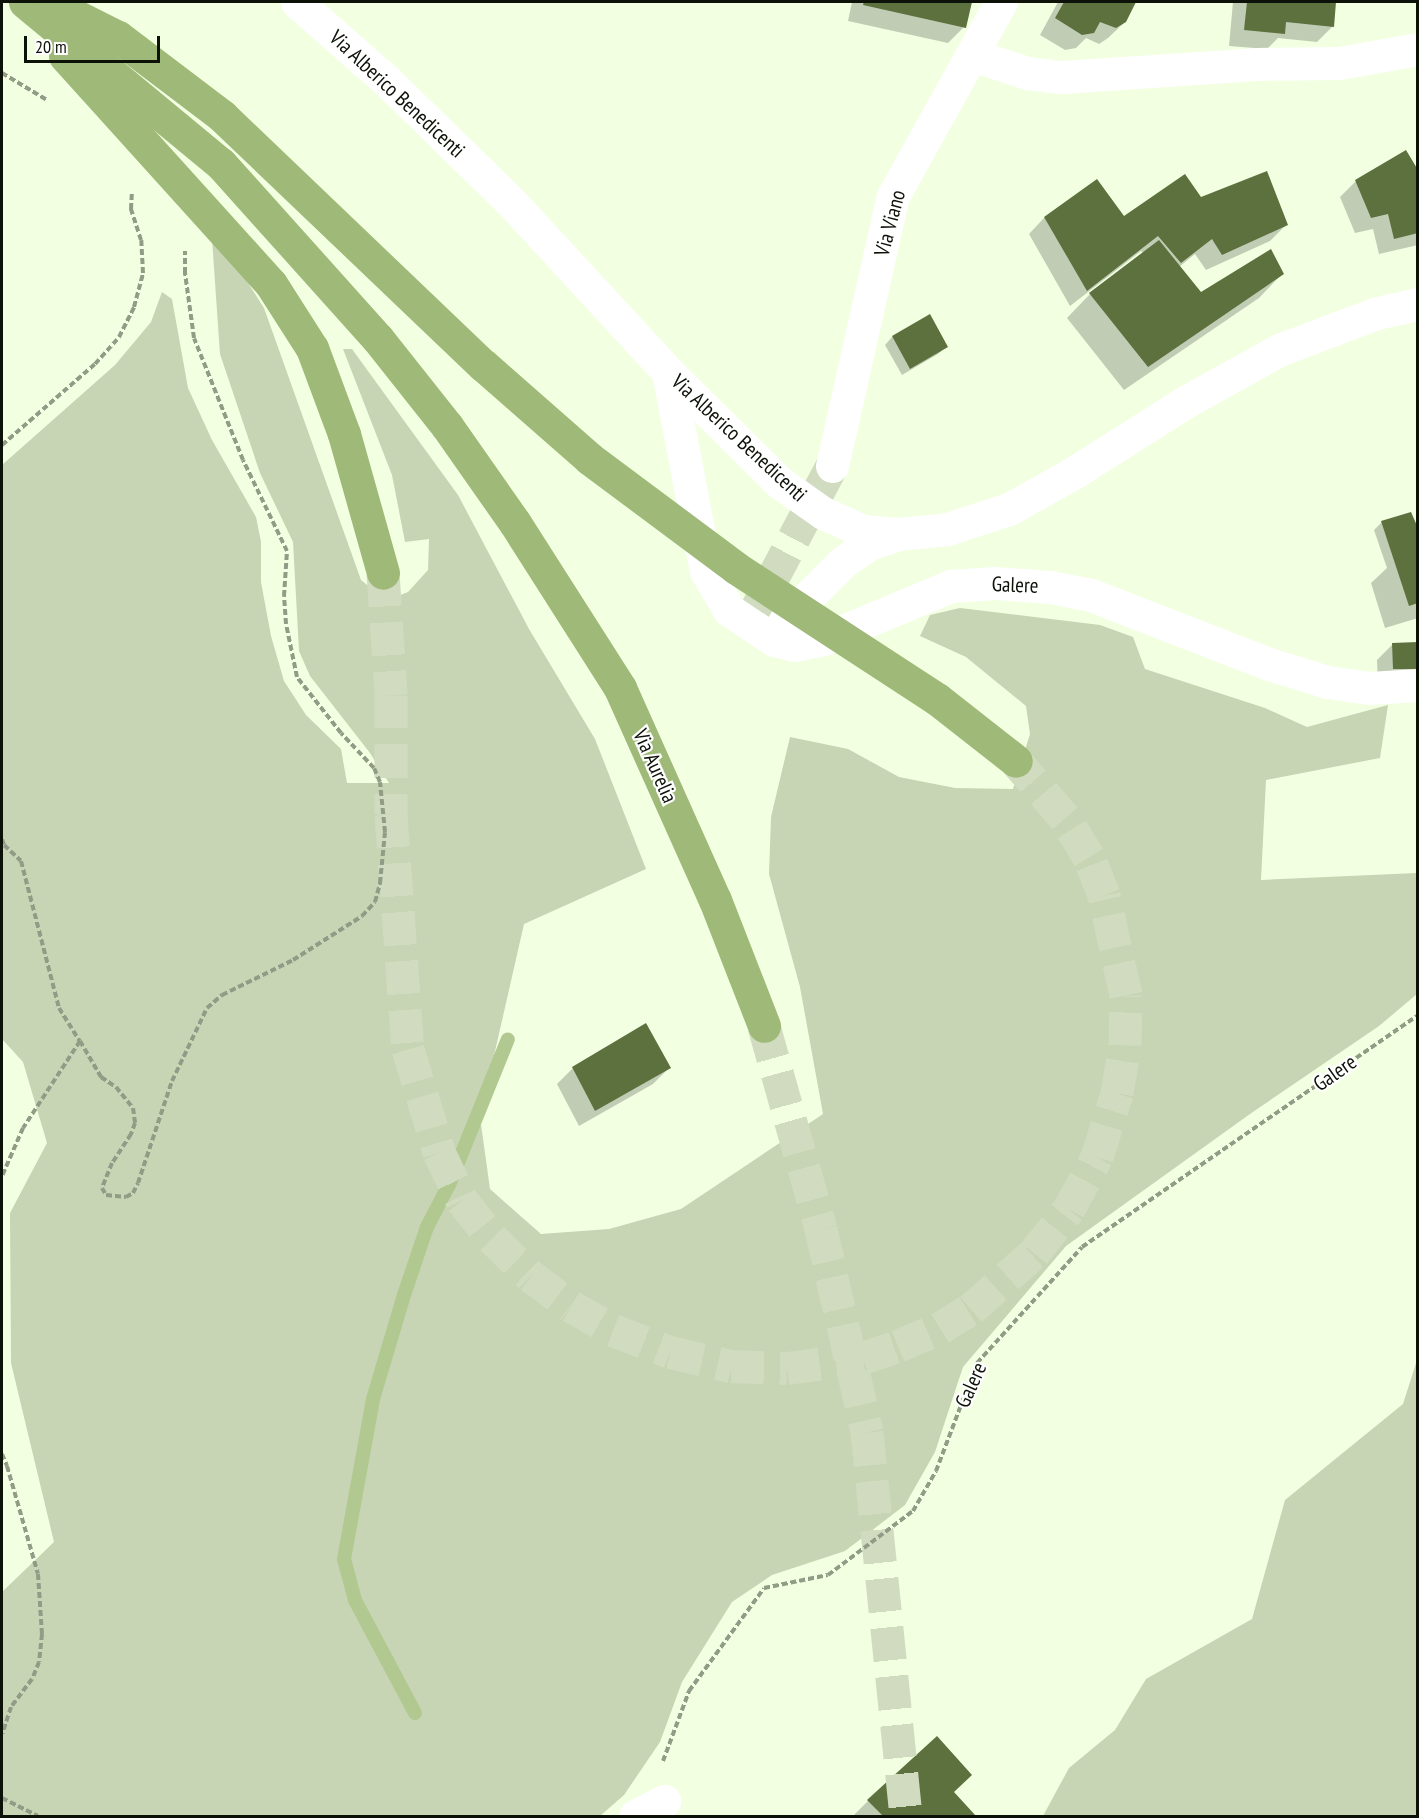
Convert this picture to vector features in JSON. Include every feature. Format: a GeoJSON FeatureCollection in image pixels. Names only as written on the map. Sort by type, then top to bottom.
{"type":"FeatureCollection","features":[{"type":"Feature","properties":{"kind":"highway"},"geometry":{"type":"LineString","coordinates":[[16,2],[271,284],[312,348],[344,434],[383,573]]}},
{"type":"Feature","properties":{"kind":"highway","name":"Via Aurelia"},"geometry":{"type":"LineString","coordinates":[[25,2],[221,164],[378,339],[447,426],[515,523],[620,688],[715,900],[764,1026]]}},
{"type":"Feature","properties":{"kind":"highway"},"geometry":{"type":"LineString","coordinates":[[48,2],[118,37],[222,116],[483,365],[590,459],[727,561],[937,699],[1016,761]]}},
{"type":"Feature","properties":{"kind":"street","name":"Via Alberico Benedicenti"},"geometry":{"type":"LineString","coordinates":[[297,2],[388,82],[512,203],[668,372],[779,482],[823,513],[863,531],[898,534],[947,529],[1009,509],[1075,472],[1187,400],[1279,350],[1377,313],[1418,304]]}},
{"type":"Feature","properties":{"kind":"street","name":"Via Viano"},"geometry":{"type":"LineString","coordinates":[[832,466],[893,196],[973,56],[1001,2]]}},
{"type":"Feature","properties":{"kind":"street"},"geometry":{"type":"LineString","coordinates":[[973,56],[1027,73],[1062,76],[1256,64],[1339,63],[1418,49]]}},
{"type":"Feature","properties":{"kind":"street"},"geometry":{"type":"LineString","coordinates":[[668,372],[706,570],[729,610],[774,640],[786,619],[843,562],[869,544],[898,534]]}},
{"type":"Feature","properties":{"kind":"street","name":"Galere"},"geometry":{"type":"LineString","coordinates":[[774,640],[794,645],[824,639],[951,586],[994,583],[1050,586],[1091,595],[1269,664],[1327,682],[1369,688],[1418,685]]}},
{"type":"Feature","properties":{"kind":"street"},"geometry":{"type":"LineString","coordinates":[[635,1816],[664,1801]]}},
{"type":"Feature","properties":{"kind":"path"},"geometry":{"type":"LineString","coordinates":[[2,73],[49,102]]}},
{"type":"Feature","properties":{"kind":"path"},"geometry":{"type":"LineString","coordinates":[[2,445],[95,364],[119,337],[134,307],[143,273],[141,240],[131,209],[133,188]]}},
{"type":"Feature","properties":{"kind":"path"},"geometry":{"type":"LineString","coordinates":[[2,839],[4,846],[21,861],[59,1008],[101,1077],[116,1087],[133,1108],[135,1124],[112,1163],[102,1188],[106,1195],[126,1197],[133,1193],[138,1183],[172,1081],[207,1008],[222,995],[293,960],[362,916],[375,902],[380,883],[385,832],[380,782],[374,768],[341,733],[297,677],[286,624],[284,596],[288,570],[287,551],[243,460],[194,338],[185,273],[185,250]]}},
{"type":"Feature","properties":{"kind":"path","name":"Galere"},"geometry":{"type":"LineString","coordinates":[[664,1801],[660,1770],[689,1691],[764,1588],[828,1575],[914,1511],[936,1471],[977,1363],[1083,1247],[1418,1015]]}},
{"type":"Feature","properties":{"kind":"path"},"geometry":{"type":"LineString","coordinates":[[2,1176],[23,1128],[80,1041]]}},
{"type":"Feature","properties":{"kind":"path"},"geometry":{"type":"LineString","coordinates":[[2,1454],[38,1574],[42,1635],[39,1662],[32,1679],[12,1707],[2,1734]]}},
{"type":"Feature","properties":{"kind":"path"},"geometry":{"type":"LineString","coordinates":[[2,1467],[7,1466]]}},
{"type":"Feature","properties":{"kind":"path"},"geometry":{"type":"LineString","coordinates":[[2,1798],[38,1816]]}},
{"type":"Feature","properties":{"kind":"green space"},"geometry":{"type":"Polygon","coordinates":[[[212,239],[238,267],[264,308],[361,580],[372,589],[393,598],[408,592],[428,570],[429,539],[405,542],[392,475],[343,349],[352,349],[458,495],[529,629],[595,739],[646,869],[524,924],[480,1117],[490,1189],[541,1234],[609,1229],[681,1209],[823,1114],[800,987],[769,874],[771,817],[790,737],[848,749],[899,777],[955,788],[1013,789],[1030,734],[1026,706],[966,657],[920,636],[930,615],[960,608],[1100,625],[1133,637],[1145,669],[1265,708],[1307,727],[1388,705],[1380,758],[1266,780],[1261,880],[1417,873],[1417,994],[1379,1026],[1250,1114],[1066,1246],[963,1367],[935,1452],[905,1505],[845,1551],[772,1575],[732,1602],[682,1682],[660,1742],[624,1795],[600,1816],[2,1816],[2,1592],[54,1542],[11,1363],[10,1213],[47,1143],[23,1062],[2,1039],[2,465],[115,365],[151,322],[162,292],[172,299],[188,388],[212,440],[256,517],[261,542],[261,582],[271,636],[284,681],[306,715],[341,749],[347,783],[389,783],[370,753],[310,676],[299,651],[293,542],[260,473],[220,354],[212,239]]]}},
{"type":"Feature","properties":{"kind":"green space"},"geometry":{"type":"Polygon","coordinates":[[[1417,1360],[1417,1816],[1043,1816],[1069,1768],[1115,1730],[1146,1679],[1252,1619],[1285,1500],[1403,1404],[1417,1360]]]}},
{"type":"Feature","properties":{"kind":"building"},"geometry":{"type":"Polygon","coordinates":[[[864,2],[972,2],[966,28],[863,5],[864,2]]]}},
{"type":"Feature","properties":{"kind":"building"},"geometry":{"type":"Polygon","coordinates":[[[1064,2],[1136,2],[1126,22],[1116,28],[1100,22],[1094,33],[1082,35],[1055,18],[1064,2]]]}},
{"type":"Feature","properties":{"kind":"building"},"geometry":{"type":"Polygon","coordinates":[[[1247,2],[1336,2],[1334,27],[1286,22],[1285,34],[1244,30],[1247,2]]]}},
{"type":"Feature","properties":{"kind":"building"},"geometry":{"type":"Polygon","coordinates":[[[1406,150],[1418,170],[1418,233],[1394,239],[1388,214],[1371,218],[1355,180],[1406,150]]]}},
{"type":"Feature","properties":{"kind":"building"},"geometry":{"type":"Polygon","coordinates":[[[1267,171],[1288,225],[1222,255],[1212,239],[1181,263],[1158,236],[1087,291],[1044,217],[1097,179],[1124,216],[1185,174],[1201,197],[1267,171]]]}},
{"type":"Feature","properties":{"kind":"building"},"geometry":{"type":"Polygon","coordinates":[[[1159,240],[1201,292],[1271,249],[1284,274],[1148,367],[1089,293],[1159,240]]]}},
{"type":"Feature","properties":{"kind":"building"},"geometry":{"type":"Polygon","coordinates":[[[930,314],[948,347],[910,369],[892,336],[930,314]]]}},
{"type":"Feature","properties":{"kind":"building"},"geometry":{"type":"Polygon","coordinates":[[[1411,512],[1418,528],[1418,603],[1409,606],[1381,521],[1411,512]]]}},
{"type":"Feature","properties":{"kind":"building"},"geometry":{"type":"Polygon","coordinates":[[[1418,642],[1418,669],[1393,669],[1392,643],[1418,642]]]}},
{"type":"Feature","properties":{"kind":"building"},"geometry":{"type":"Polygon","coordinates":[[[646,1023],[671,1068],[595,1111],[572,1067],[646,1023]]]}},
{"type":"Feature","properties":{"kind":"building"},"geometry":{"type":"Polygon","coordinates":[[[937,1736],[972,1775],[954,1792],[976,1816],[883,1816],[867,1800],[937,1736]]]}},
{"type":"Feature","properties":{"kind":"waterway"},"geometry":{"type":"LineString","coordinates":[[415,1713],[355,1600],[344,1559],[373,1399],[404,1295],[427,1227],[449,1185],[508,1039]]}},
{"type":"Feature","properties":{"kind":"tunnel"},"geometry":{"type":"LineString","coordinates":[[748,625],[832,466]]}},
{"type":"Feature","properties":{"kind":"tunnel"},"geometry":{"type":"LineString","coordinates":[[383,573],[391,695],[391,814],[408,1049],[439,1152],[462,1200],[492,1238],[531,1276],[571,1306],[613,1330],[670,1352],[731,1366],[787,1368],[863,1358],[898,1346],[940,1328],[971,1309],[1034,1253],[1069,1209],[1097,1157],[1117,1093],[1125,1045],[1126,995],[1104,895],[1089,857],[1065,818],[1016,761]]}},
{"type":"Feature","properties":{"kind":"tunnel"},"geometry":{"type":"LineString","coordinates":[[764,1026],[821,1229],[867,1432],[906,1816]]}}]}
